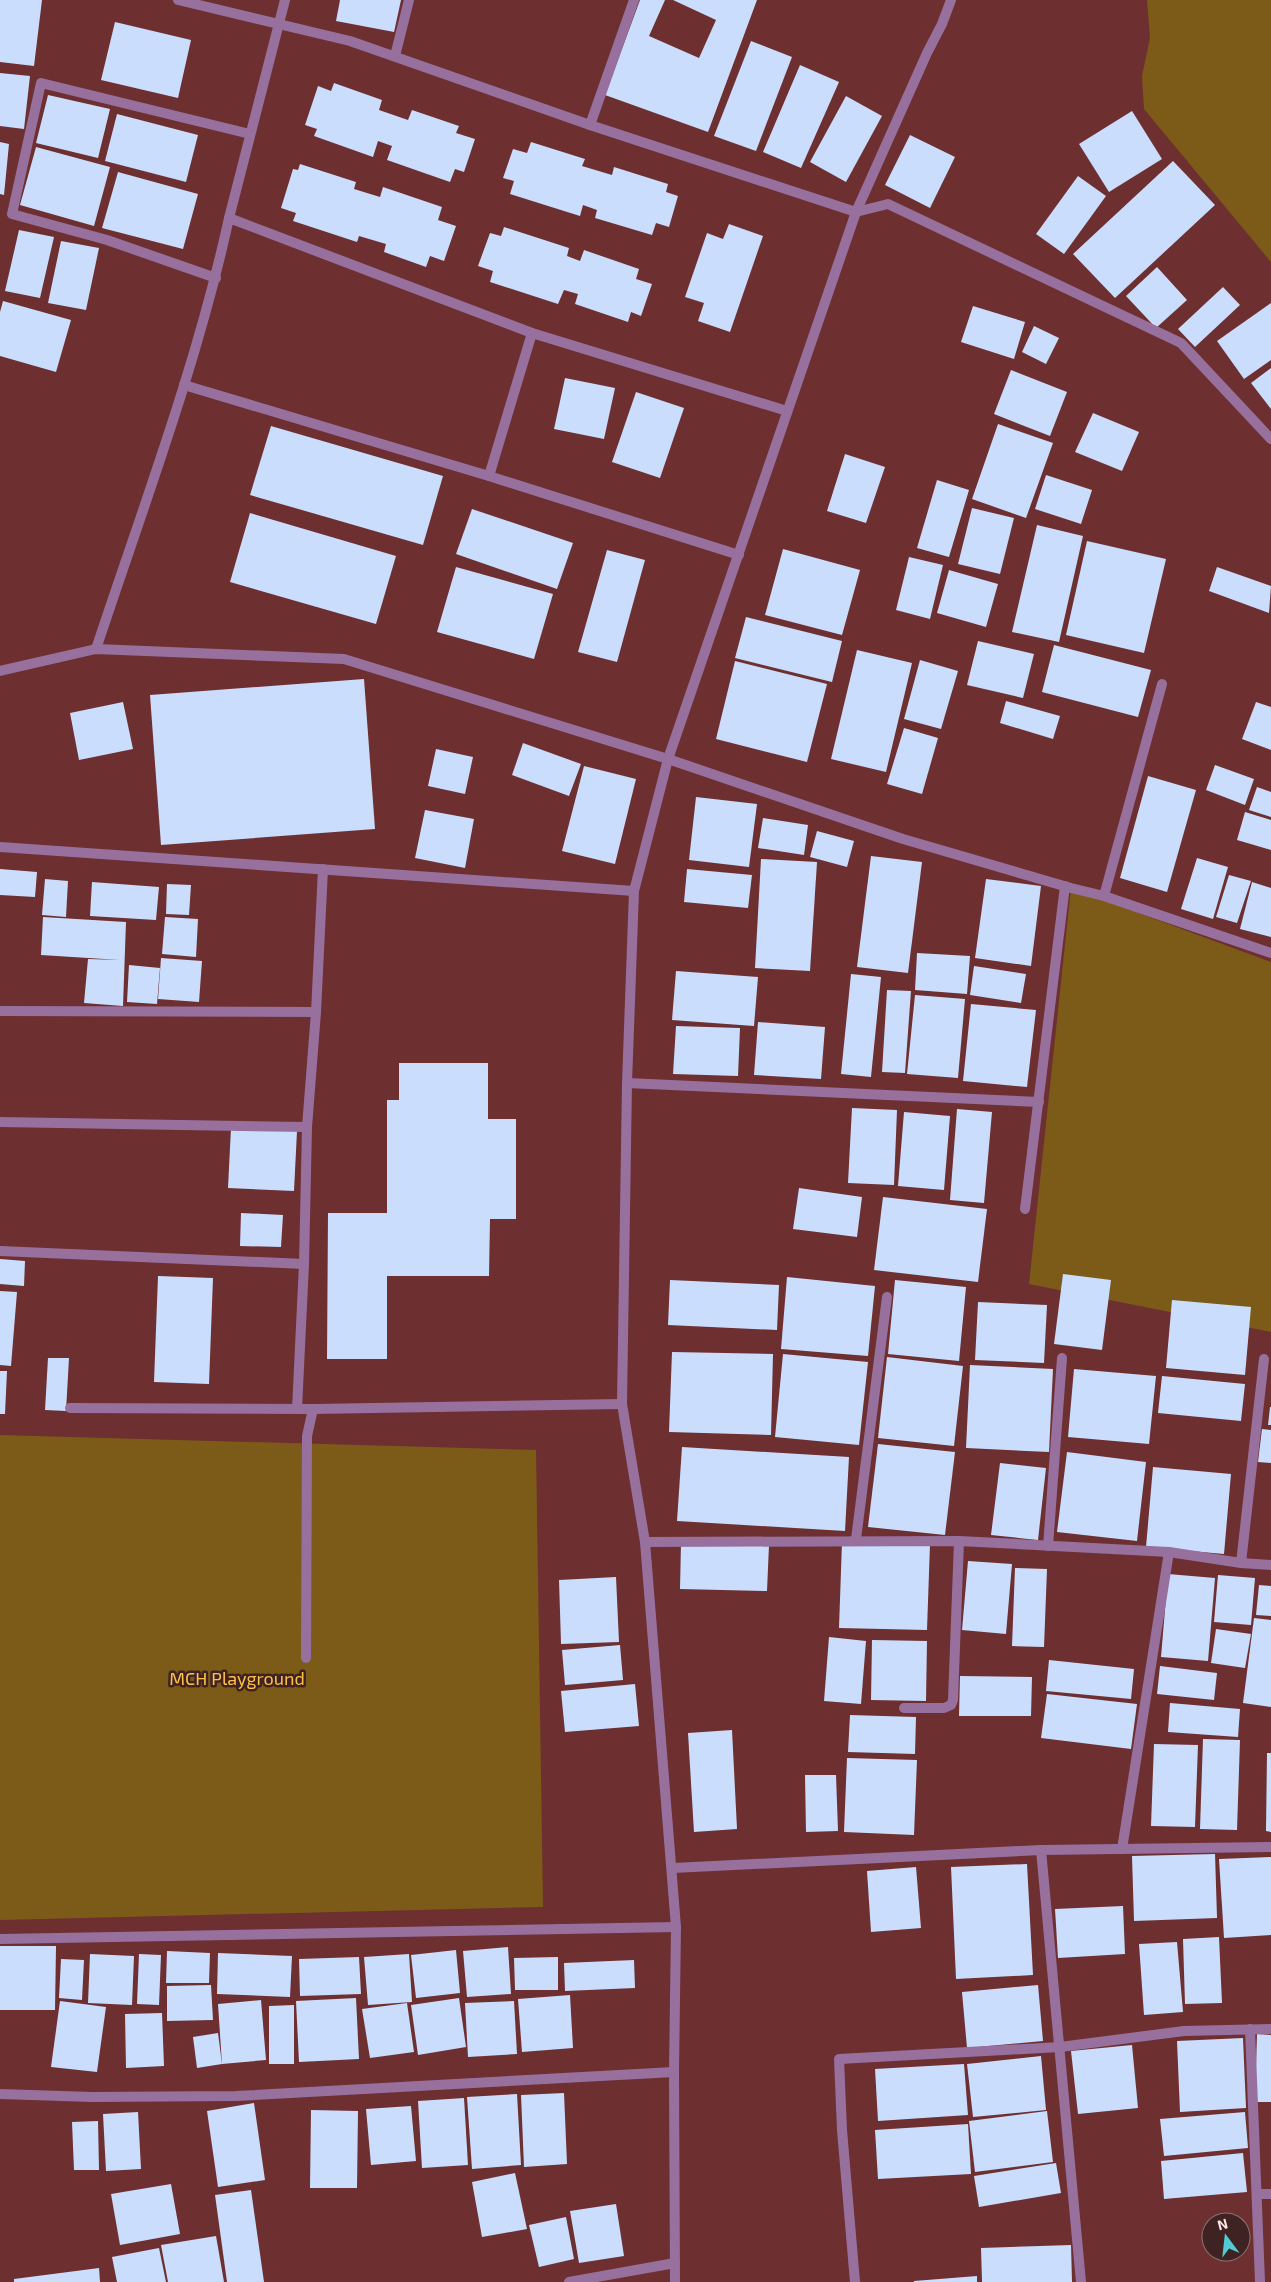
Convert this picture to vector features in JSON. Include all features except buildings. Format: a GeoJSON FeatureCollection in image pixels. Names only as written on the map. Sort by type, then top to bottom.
{"type":"FeatureCollection","features":[{"type":"Feature","properties":{"kind":"street"},"geometry":{"type":"LineString","coordinates":[[178,0],[277,25],[350,40],[590,125],[856,212],[888,204],[1181,343],[1271,439]]}},
{"type":"Feature","properties":{"kind":"street"},"geometry":{"type":"LineString","coordinates":[[96,649],[184,385],[216,278],[228,218],[285,0]]}},
{"type":"Feature","properties":{"kind":"street"},"geometry":{"type":"LineString","coordinates":[[395,56],[409,0]]}},
{"type":"Feature","properties":{"kind":"street"},"geometry":{"type":"LineString","coordinates":[[590,125],[634,0]]}},
{"type":"Feature","properties":{"kind":"street"},"geometry":{"type":"LineString","coordinates":[[674,2282],[676,1927],[644,1542],[622,1404],[627,1083],[634,891],[668,758],[856,212],[927,52],[942,24],[951,0]]}},
{"type":"Feature","properties":{"kind":"street"},"geometry":{"type":"LineString","coordinates":[[216,278],[107,240],[12,214],[41,83],[250,134]]}},
{"type":"Feature","properties":{"kind":"street"},"geometry":{"type":"LineString","coordinates":[[228,218],[532,333],[787,411]]}},
{"type":"Feature","properties":{"kind":"street"},"geometry":{"type":"LineString","coordinates":[[489,476],[532,333]]}},
{"type":"Feature","properties":{"kind":"street"},"geometry":{"type":"LineString","coordinates":[[184,385],[489,476],[739,555]]}},
{"type":"Feature","properties":{"kind":"street"},"geometry":{"type":"LineString","coordinates":[[0,671],[96,649],[344,659],[668,758],[903,839],[1104,896],[1271,952]]}},
{"type":"Feature","properties":{"kind":"street"},"geometry":{"type":"LineString","coordinates":[[1104,896],[1162,684]]}},
{"type":"Feature","properties":{"kind":"street"},"geometry":{"type":"LineString","coordinates":[[0,847],[634,891]]}},
{"type":"Feature","properties":{"kind":"street"},"geometry":{"type":"LineString","coordinates":[[297,1409],[304,1264],[307,1127],[316,1012],[323,869]]}},
{"type":"Feature","properties":{"kind":"street"},"geometry":{"type":"LineString","coordinates":[[1025,1209],[1065,886]]}},
{"type":"Feature","properties":{"kind":"street"},"geometry":{"type":"LineString","coordinates":[[0,1011],[316,1012]]}},
{"type":"Feature","properties":{"kind":"street"},"geometry":{"type":"LineString","coordinates":[[627,1083],[1039,1102]]}},
{"type":"Feature","properties":{"kind":"street"},"geometry":{"type":"LineString","coordinates":[[0,1122],[307,1127]]}},
{"type":"Feature","properties":{"kind":"street"},"geometry":{"type":"LineString","coordinates":[[0,1251],[304,1264]]}},
{"type":"Feature","properties":{"kind":"street"},"geometry":{"type":"LineString","coordinates":[[856,1539],[887,1297]]}},
{"type":"Feature","properties":{"kind":"street"},"geometry":{"type":"LineString","coordinates":[[1048,1546],[1062,1358]]}},
{"type":"Feature","properties":{"kind":"street"},"geometry":{"type":"LineString","coordinates":[[1241,1563],[1264,1359]]}},
{"type":"Feature","properties":{"kind":"street"},"geometry":{"type":"LineString","coordinates":[[70,1408],[313,1409],[622,1404]]}},
{"type":"Feature","properties":{"kind":"street"},"geometry":{"type":"LineString","coordinates":[[306,1658],[307,1436],[313,1409]]}},
{"type":"Feature","properties":{"kind":"street"},"geometry":{"type":"LineString","coordinates":[[644,1542],[856,1539],[959,1541],[1169,1552],[1241,1563],[1271,1565]]}},
{"type":"Feature","properties":{"kind":"street"},"geometry":{"type":"LineString","coordinates":[[904,1708],[944,1708],[951,1705],[954,1700],[959,1541]]}},
{"type":"Feature","properties":{"kind":"street"},"geometry":{"type":"LineString","coordinates":[[1122,1849],[1169,1552]]}},
{"type":"Feature","properties":{"kind":"street"},"geometry":{"type":"LineString","coordinates":[[672,1868],[1041,1850],[1271,1847]]}},
{"type":"Feature","properties":{"kind":"street"},"geometry":{"type":"LineString","coordinates":[[1041,1850],[1081,2282]]}},
{"type":"Feature","properties":{"kind":"street"},"geometry":{"type":"LineString","coordinates":[[0,1939],[676,1927]]}},
{"type":"Feature","properties":{"kind":"street"},"geometry":{"type":"LineString","coordinates":[[1250,2029],[1260,2282]]}},
{"type":"Feature","properties":{"kind":"street"},"geometry":{"type":"LineString","coordinates":[[855,2282],[842,2130],[839,2059],[1060,2047],[1184,2031],[1271,2029]]}},
{"type":"Feature","properties":{"kind":"street"},"geometry":{"type":"LineString","coordinates":[[0,2094],[92,2097],[236,2096],[674,2072]]}},
{"type":"Feature","properties":{"kind":"street"},"geometry":{"type":"LineString","coordinates":[[1257,2194],[1271,2194]]}},
{"type":"Feature","properties":{"kind":"street"},"geometry":{"type":"LineString","coordinates":[[569,2282],[674,2263]]}},
{"type":"Feature","properties":{"kind":"green space"},"geometry":{"type":"Polygon","coordinates":[[[1147,0],[1271,0],[1271,262],[1144,109],[1142,76],[1150,38],[1147,0]]]}},
{"type":"Feature","properties":{"kind":"green space"},"geometry":{"type":"Polygon","coordinates":[[[1071,888],[1271,962],[1271,1332],[1029,1284],[1071,888]]]}},
{"type":"Feature","properties":{"kind":"green space","name":"MCH Playground"},"geometry":{"type":"Polygon","coordinates":[[[0,1435],[536,1450],[543,1907],[0,1920],[0,1435]]]}}]}
